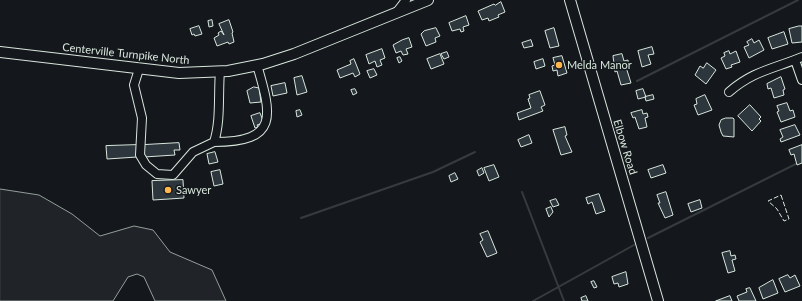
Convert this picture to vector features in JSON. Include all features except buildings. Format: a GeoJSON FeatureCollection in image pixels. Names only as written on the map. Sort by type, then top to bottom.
{"type":"FeatureCollection","features":[{"type":"Feature","properties":{"kind":"main road","name":"Centerville Turnpike North"},"geometry":{"type":"LineString","coordinates":[[0,52],[179,73],[220,71],[257,65],[294,54],[428,0]]}},
{"type":"Feature","properties":{"kind":"main road","name":"Elbow Road"},"geometry":{"type":"LineString","coordinates":[[570,0],[658,301]]}},
{"type":"Feature","properties":{"kind":"street"},"geometry":{"type":"LineString","coordinates":[[396,13],[406,0]]}},
{"type":"Feature","properties":{"kind":"street"},"geometry":{"type":"LineString","coordinates":[[729,92],[742,81],[757,72],[799,59],[802,80]]}},
{"type":"Feature","properties":{"kind":"street"},"geometry":{"type":"LineString","coordinates":[[140,69],[134,85],[142,118],[140,154],[146,166],[157,174],[173,175],[193,152],[214,142],[248,139],[262,129],[266,121],[268,106],[257,65]]}},
{"type":"Feature","properties":{"kind":"street"},"geometry":{"type":"LineString","coordinates":[[214,142],[218,129],[217,99],[220,71]]}},
{"type":"Feature","properties":{"kind":"shaded area"},"geometry":{"type":"Polygon","coordinates":[[[0,189],[39,195],[72,214],[100,236],[134,226],[153,230],[170,252],[212,270],[226,301],[155,301],[144,277],[137,274],[128,277],[113,301],[0,301],[0,189]]]}},
{"type":"Feature","properties":{"kind":"waterway"},"geometry":{"type":"LineString","coordinates":[[637,81],[798,0]]}},
{"type":"Feature","properties":{"kind":"waterway"},"geometry":{"type":"LineString","coordinates":[[301,218],[433,172],[475,152]]}},
{"type":"Feature","properties":{"kind":"waterway"},"geometry":{"type":"LineString","coordinates":[[648,238],[802,161]]}},
{"type":"Feature","properties":{"kind":"waterway"},"geometry":{"type":"LineString","coordinates":[[522,192],[564,301]]}},
{"type":"Feature","properties":{"kind":"waterway"},"geometry":{"type":"LineString","coordinates":[[533,301],[634,245]]}},
{"type":"Feature","properties":{"kind":"fence"},"geometry":{"type":"LineString","coordinates":[[781,195],[789,219],[784,221],[777,209],[768,201],[781,195]]}},
{"type":"Feature","properties":{"kind":"place","name":"Melda Manor"},"geometry":{"type":"Point","coordinates":[559,65]}},
{"type":"Feature","properties":{"kind":"place","name":"Sawyer"},"geometry":{"type":"Point","coordinates":[168,190]}}]}
